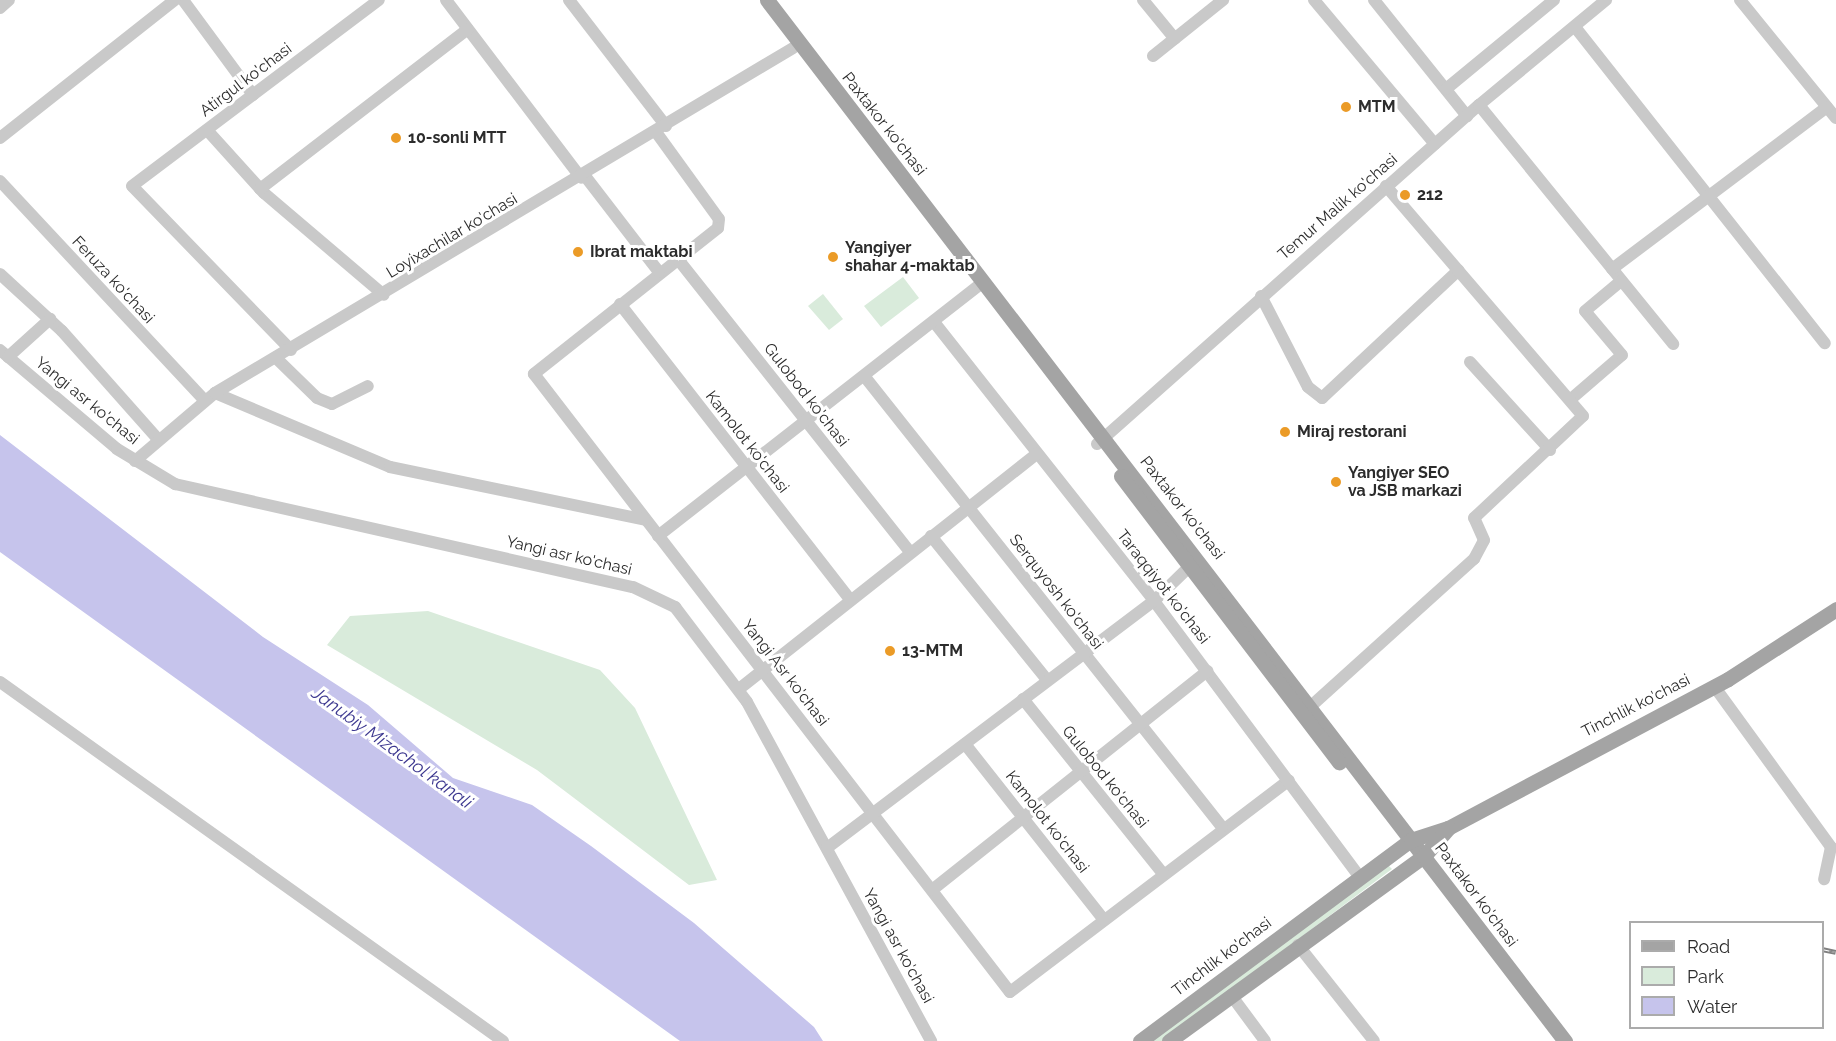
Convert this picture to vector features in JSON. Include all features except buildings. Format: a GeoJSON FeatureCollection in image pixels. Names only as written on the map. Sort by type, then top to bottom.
{"type":"FeatureCollection","features":[{"type":"Feature","properties":{"kind":"main road","name":"Paxtakor ko'chasi"},"geometry":{"type":"LineString","coordinates":[[756,0],[977,287],[1310,707],[1407,843]]}},
{"type":"Feature","properties":{"kind":"main road","name":"Paxtakor ko'chasi"},"geometry":{"type":"LineString","coordinates":[[766,0],[1100,441],[1189,567],[1565,1041]]}},
{"type":"Feature","properties":{"kind":"main road","name":"Tinchlik ko'chasi"},"geometry":{"type":"LineString","coordinates":[[1140,1041],[1407,843],[1448,828],[1714,686],[1835,611]]}},
{"type":"Feature","properties":{"kind":"main road","name":"Tinchlik ko'chasi"},"geometry":{"type":"LineString","coordinates":[[1170,1041],[1298,945],[1420,859],[1448,828]]}},
{"type":"Feature","properties":{"kind":"main road","name":"Paxtakor ko'chasi"},"geometry":{"type":"LineString","coordinates":[[1420,859],[1553,1041]]}},
{"type":"Feature","properties":{"kind":"street"},"geometry":{"type":"LineString","coordinates":[[0,8],[9,0]]}},
{"type":"Feature","properties":{"kind":"street"},"geometry":{"type":"LineString","coordinates":[[0,138],[175,0]]}},
{"type":"Feature","properties":{"kind":"street"},"geometry":{"type":"LineString","coordinates":[[183,0],[253,95]]}},
{"type":"Feature","properties":{"kind":"street","name":"Atirgul ko'chasi"},"geometry":{"type":"LineString","coordinates":[[291,350],[132,186],[379,0]]}},
{"type":"Feature","properties":{"kind":"street"},"geometry":{"type":"LineString","coordinates":[[446,0],[659,272]]}},
{"type":"Feature","properties":{"kind":"street"},"geometry":{"type":"LineString","coordinates":[[569,0],[661,129],[721,222],[620,304]]}},
{"type":"Feature","properties":{"kind":"street"},"geometry":{"type":"LineString","coordinates":[[1143,0],[1175,39]]}},
{"type":"Feature","properties":{"kind":"street"},"geometry":{"type":"LineString","coordinates":[[1153,57],[1223,0]]}},
{"type":"Feature","properties":{"kind":"street"},"geometry":{"type":"LineString","coordinates":[[1314,0],[1435,144]]}},
{"type":"Feature","properties":{"kind":"street"},"geometry":{"type":"LineString","coordinates":[[1374,0],[1467,116]]}},
{"type":"Feature","properties":{"kind":"street"},"geometry":{"type":"LineString","coordinates":[[1446,89],[1554,0]]}},
{"type":"Feature","properties":{"kind":"street","name":"Temur Malik ko'chasi"},"geometry":{"type":"LineString","coordinates":[[1100,441],[1386,186],[1479,105],[1606,0]]}},
{"type":"Feature","properties":{"kind":"street"},"geometry":{"type":"LineString","coordinates":[[1740,0],[1836,118]]}},
{"type":"Feature","properties":{"kind":"street"},"geometry":{"type":"LineString","coordinates":[[1575,27],[1706,198],[1826,342]]}},
{"type":"Feature","properties":{"kind":"street"},"geometry":{"type":"LineString","coordinates":[[260,189],[468,29]]}},
{"type":"Feature","properties":{"kind":"street","name":"Loyixachilar ko'chasi"},"geometry":{"type":"LineString","coordinates":[[135,461],[157,438],[210,397],[583,177],[793,48]]}},
{"type":"Feature","properties":{"kind":"street"},"geometry":{"type":"LineString","coordinates":[[1479,105],[1673,344]]}},
{"type":"Feature","properties":{"kind":"street"},"geometry":{"type":"LineString","coordinates":[[1612,269],[1827,107]]}},
{"type":"Feature","properties":{"kind":"street"},"geometry":{"type":"LineString","coordinates":[[207,130],[260,189],[384,295]]}},
{"type":"Feature","properties":{"kind":"street","name":"Feruza ko'chasi"},"geometry":{"type":"LineString","coordinates":[[0,181],[210,397]]}},
{"type":"Feature","properties":{"kind":"street"},"geometry":{"type":"LineString","coordinates":[[1310,707],[1474,559],[1484,540],[1474,518],[1580,422],[1583,416],[1571,399],[1386,186]]}},
{"type":"Feature","properties":{"kind":"street","name":"Gulobod ko'chasi"},"geometry":{"type":"LineString","coordinates":[[677,258],[910,552]]}},
{"type":"Feature","properties":{"kind":"street"},"geometry":{"type":"LineString","coordinates":[[1261,296],[1308,387],[1322,398],[1459,270]]}},
{"type":"Feature","properties":{"kind":"street"},"geometry":{"type":"LineString","coordinates":[[0,274],[50,319],[157,438]]}},
{"type":"Feature","properties":{"kind":"street"},"geometry":{"type":"LineString","coordinates":[[1571,399],[1622,355],[1585,311],[1621,281]]}},
{"type":"Feature","properties":{"kind":"street"},"geometry":{"type":"LineString","coordinates":[[658,536],[747,471],[977,287]]}},
{"type":"Feature","properties":{"kind":"street","name":"Yangi Asr ko'chasi"},"geometry":{"type":"LineString","coordinates":[[620,304],[534,374],[1010,992],[1104,920]]}},
{"type":"Feature","properties":{"kind":"street","name":"Kamolot ko'chasi"},"geometry":{"type":"LineString","coordinates":[[620,304],[747,471],[850,599]]}},
{"type":"Feature","properties":{"kind":"street"},"geometry":{"type":"LineString","coordinates":[[4,353],[50,319]]}},
{"type":"Feature","properties":{"kind":"street","name":"Taraqqiyot ko'chasi"},"geometry":{"type":"LineString","coordinates":[[934,322],[1207,671],[1360,877]]}},
{"type":"Feature","properties":{"kind":"street","name":"Yangi asr ko'chasi"},"geometry":{"type":"LineString","coordinates":[[4,353],[135,461],[175,484],[658,595],[709,646],[739,689],[932,1041]]}},
{"type":"Feature","properties":{"kind":"street"},"geometry":{"type":"LineString","coordinates":[[276,358],[317,398],[332,404],[369,386]]}},
{"type":"Feature","properties":{"kind":"street"},"geometry":{"type":"LineString","coordinates":[[1470,362],[1550,450]]}},
{"type":"Feature","properties":{"kind":"street","name":"Serquyosh ko'chasi"},"geometry":{"type":"LineString","coordinates":[[865,377],[1222,828]]}},
{"type":"Feature","properties":{"kind":"street"},"geometry":{"type":"LineString","coordinates":[[210,397],[390,467],[645,520]]}},
{"type":"Feature","properties":{"kind":"street"},"geometry":{"type":"LineString","coordinates":[[739,689],[761,668],[1036,454]]}},
{"type":"Feature","properties":{"kind":"street"},"geometry":{"type":"LineString","coordinates":[[931,536],[1047,680]]}},
{"type":"Feature","properties":{"kind":"street"},"geometry":{"type":"LineString","coordinates":[[826,848],[873,815],[1083,653],[1154,602],[1189,567]]}},
{"type":"Feature","properties":{"kind":"street"},"geometry":{"type":"LineString","coordinates":[[932,890],[1207,671]]}},
{"type":"Feature","properties":{"kind":"street"},"geometry":{"type":"LineString","coordinates":[[0,682],[503,1041]]}},
{"type":"Feature","properties":{"kind":"street"},"geometry":{"type":"LineString","coordinates":[[1714,686],[1831,848],[1824,879]]}},
{"type":"Feature","properties":{"kind":"street","name":"Gulobod ko'chasi"},"geometry":{"type":"LineString","coordinates":[[1023,699],[1079,774],[1163,874]]}},
{"type":"Feature","properties":{"kind":"street","name":"Kamolot ko'chasi"},"geometry":{"type":"LineString","coordinates":[[964,744],[1104,920]]}},
{"type":"Feature","properties":{"kind":"street"},"geometry":{"type":"LineString","coordinates":[[1104,920],[1222,828],[1289,780]]}},
{"type":"Feature","properties":{"kind":"street"},"geometry":{"type":"LineString","coordinates":[[1298,945],[1374,1041]]}},
{"type":"Feature","properties":{"kind":"street"},"geometry":{"type":"LineString","coordinates":[[1231,995],[1265,1041]]}},
{"type":"Feature","properties":{"kind":"green space"},"geometry":{"type":"Polygon","coordinates":[[[903,277],[919,298],[881,327],[864,306],[903,277]]]}},
{"type":"Feature","properties":{"kind":"green space"},"geometry":{"type":"Polygon","coordinates":[[[823,294],[843,319],[829,330],[808,306],[823,294]]]}},
{"type":"Feature","properties":{"kind":"green space"},"geometry":{"type":"Polygon","coordinates":[[[428,611],[600,670],[635,708],[717,880],[689,885],[537,770],[327,645],[350,616],[428,611]]]}},
{"type":"Feature","properties":{"kind":"green space"},"geometry":{"type":"Polygon","coordinates":[[[1388,865],[1392,869],[1162,1041],[1151,1041],[1388,865]]]}},
{"type":"Feature","properties":{"kind":"water","name":"Janubiy Mizachol kanali"},"geometry":{"type":"Polygon","coordinates":[[[0,435],[263,637],[368,705],[453,778],[532,805],[591,846],[694,923],[814,1027],[823,1041],[680,1041],[0,552],[0,435]]]}},
{"type":"Feature","properties":{"kind":"railway"},"geometry":{"type":"LineString","coordinates":[[1824,949],[1836,952]]}},
{"type":"Feature","properties":{"kind":"place","name":"MTM"},"geometry":{"type":"Point","coordinates":[1346,107]}},
{"type":"Feature","properties":{"kind":"place","name":"10-sonli MTT"},"geometry":{"type":"Point","coordinates":[396,138]}},
{"type":"Feature","properties":{"kind":"place","name":"212"},"geometry":{"type":"Point","coordinates":[1405,195]}},
{"type":"Feature","properties":{"kind":"place","name":"Ibrat maktabi"},"geometry":{"type":"Point","coordinates":[578,252]}},
{"type":"Feature","properties":{"kind":"place","name":"Yangiyer shahar 4-maktab"},"geometry":{"type":"Point","coordinates":[833,257]}},
{"type":"Feature","properties":{"kind":"place","name":"Miraj restorani"},"geometry":{"type":"Point","coordinates":[1285,432]}},
{"type":"Feature","properties":{"kind":"place","name":"Yangiyer SEO va JSB markazi"},"geometry":{"type":"Point","coordinates":[1336,482]}},
{"type":"Feature","properties":{"kind":"place","name":"13-MTM"},"geometry":{"type":"Point","coordinates":[890,651]}}]}
